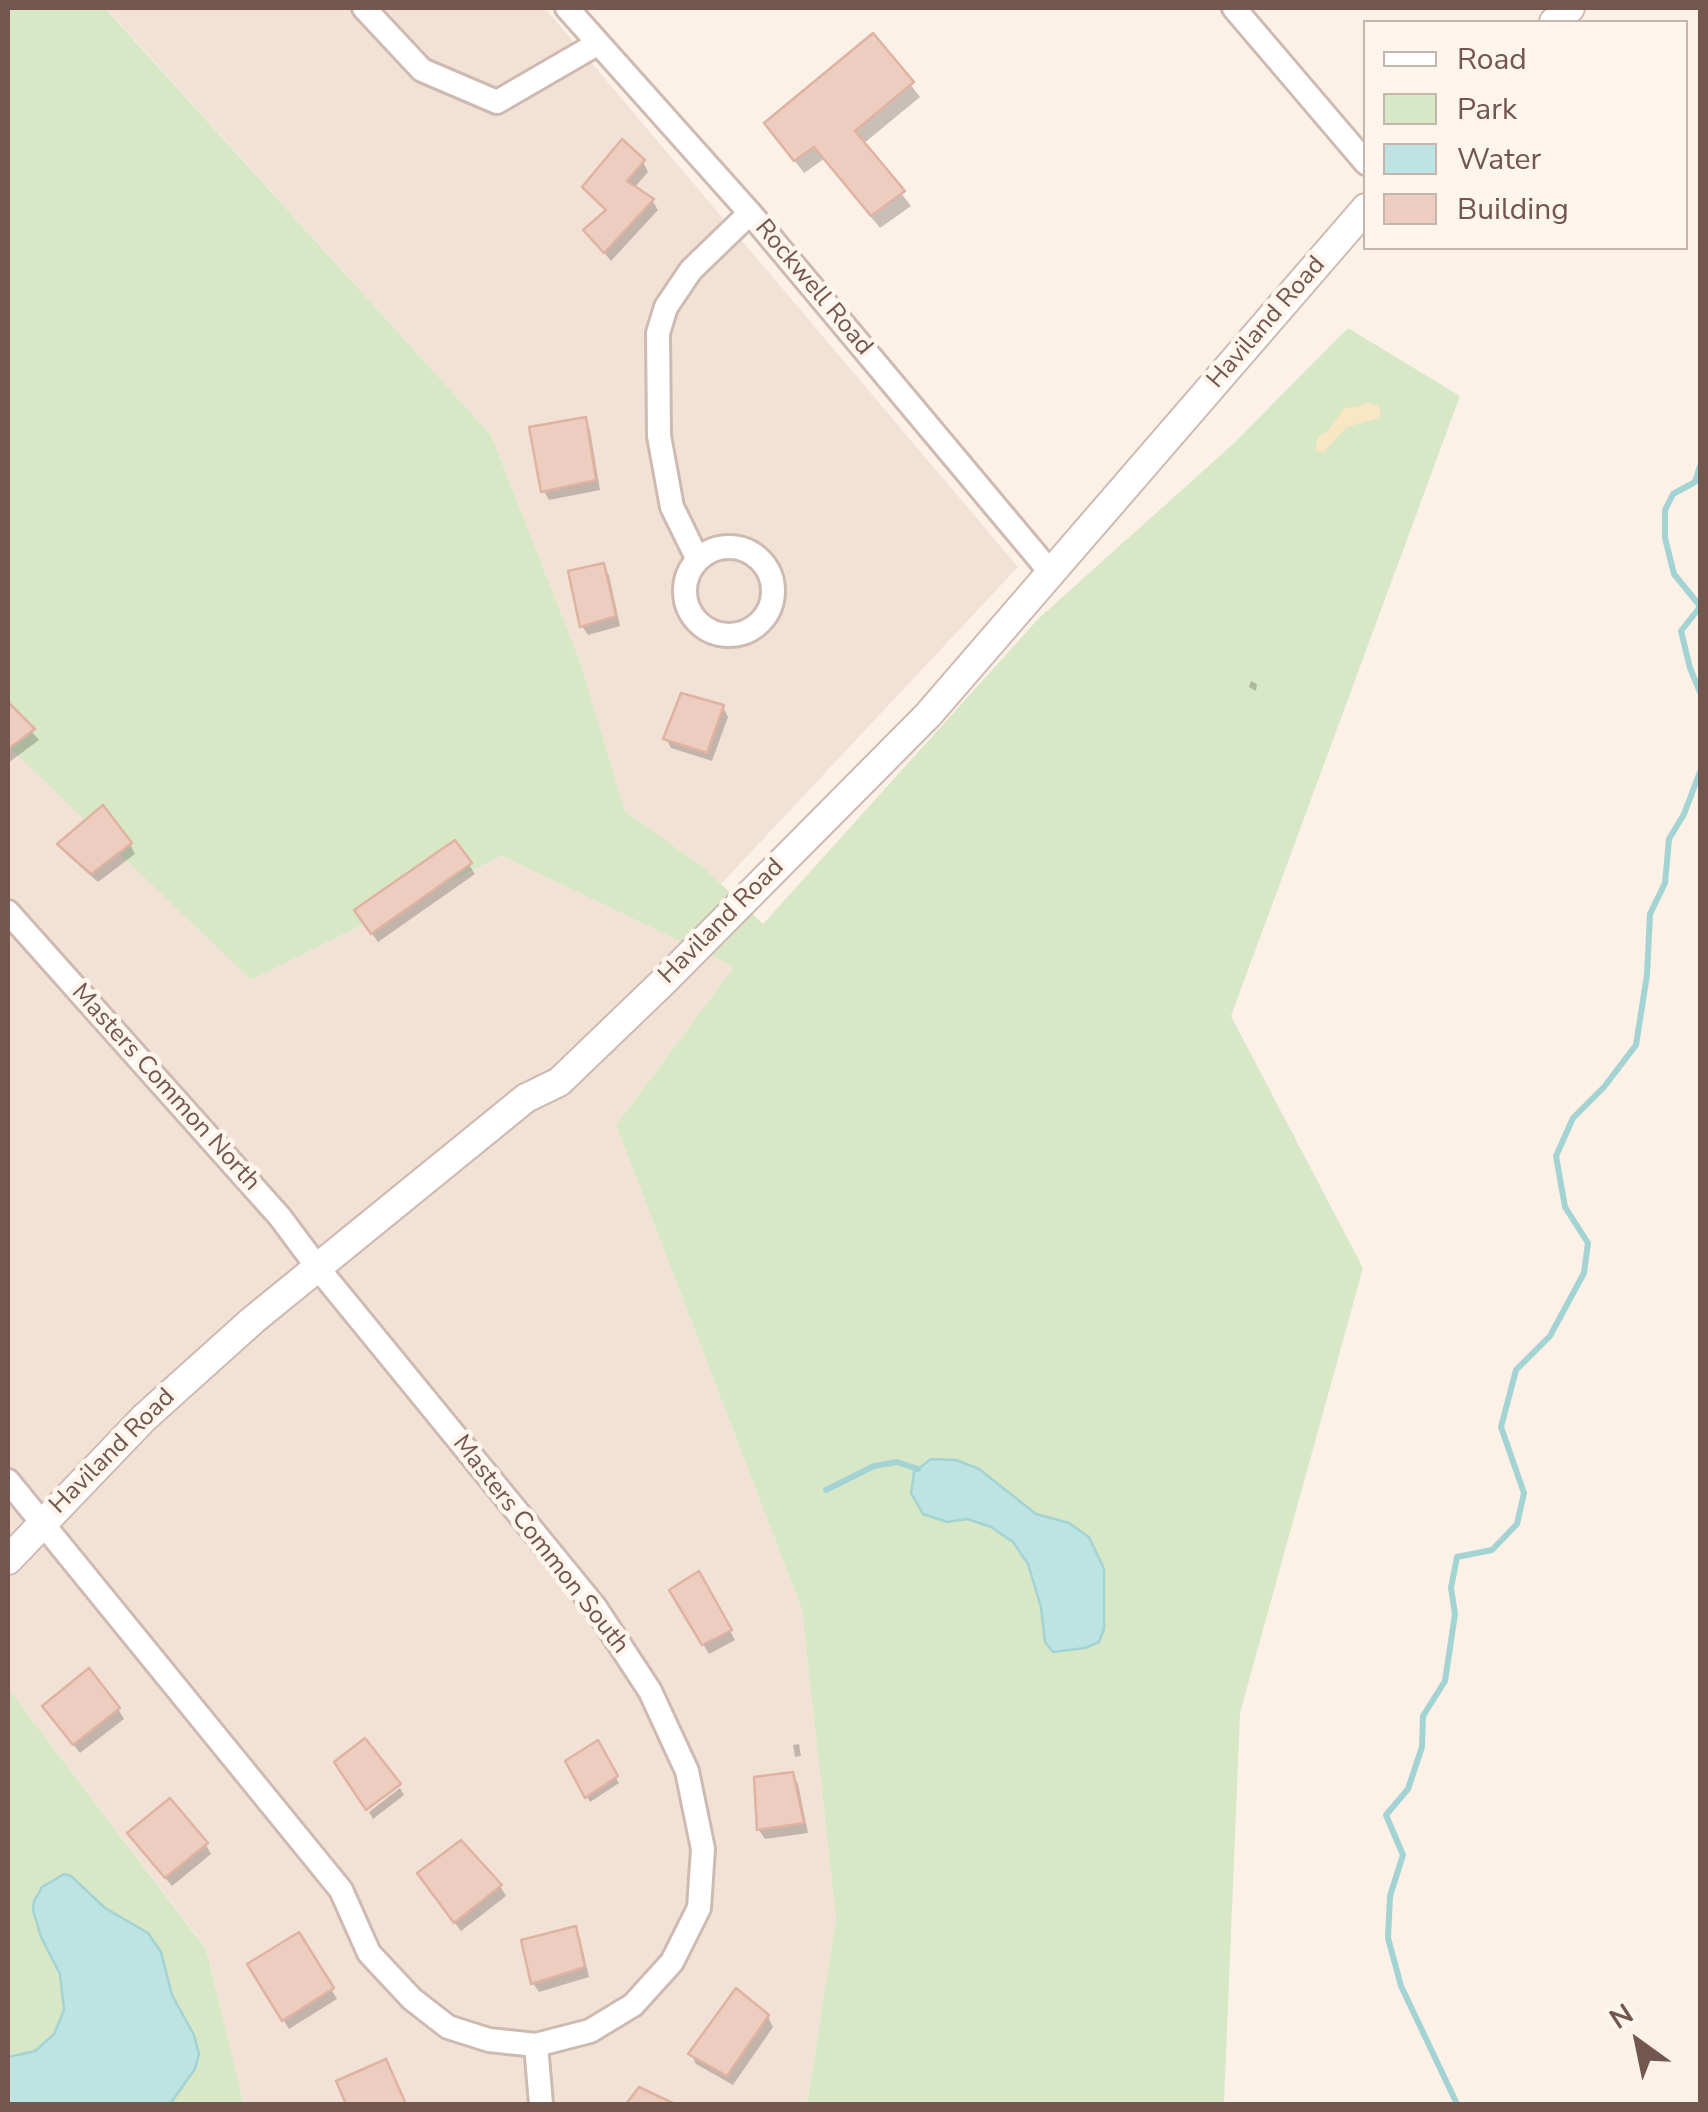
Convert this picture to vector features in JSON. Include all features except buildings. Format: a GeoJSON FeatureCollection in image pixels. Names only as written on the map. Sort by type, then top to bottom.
{"type":"FeatureCollection","features":[{"type":"Feature","properties":{"kind":"street"},"geometry":{"type":"LineString","coordinates":[[364,8],[422,70],[498,102],[597,44]]}},
{"type":"Feature","properties":{"kind":"street","name":"Rockwell Road"},"geometry":{"type":"LineString","coordinates":[[567,8],[750,212],[1052,574]]}},
{"type":"Feature","properties":{"kind":"street"},"geometry":{"type":"LineString","coordinates":[[1234,8],[1363,159]]}},
{"type":"Feature","properties":{"kind":"street","name":"Haviland Road"},"geometry":{"type":"LineString","coordinates":[[8,1560],[144,1418],[253,1320],[526,1098],[559,1082],[928,715],[1363,211]]}},
{"type":"Feature","properties":{"kind":"street"},"geometry":{"type":"LineString","coordinates":[[698,560],[672,508],[662,454],[658,333],[666,307],[690,270],[750,212]]}},
{"type":"Feature","properties":{"kind":"street","name":"Masters Common North"},"geometry":{"type":"LineString","coordinates":[[8,912],[280,1217],[318,1268]]}},
{"type":"Feature","properties":{"kind":"street","name":"Masters Common South"},"geometry":{"type":"LineString","coordinates":[[42,1524],[341,1890],[369,1953],[412,1999],[448,2027],[489,2040],[536,2045],[590,2030],[633,2005],[672,1962],[698,1908],[703,1849],[687,1771],[650,1691],[595,1607],[318,1268]]}},
{"type":"Feature","properties":{"kind":"street"},"geometry":{"type":"LineString","coordinates":[[8,1480],[42,1524]]}},
{"type":"Feature","properties":{"kind":"street"},"geometry":{"type":"LineString","coordinates":[[536,2045],[541,2104]]}},
{"type":"Feature","properties":{"kind":"shaded area"},"geometry":{"type":"Polygon","coordinates":[[[106,8],[545,8],[1018,567],[721,884],[625,811],[580,661],[491,435],[106,8]]]}},
{"type":"Feature","properties":{"kind":"shaded area"},"geometry":{"type":"Polygon","coordinates":[[[8,727],[251,980],[502,856],[734,967],[616,1125],[802,1610],[836,1919],[807,2104],[244,2104],[206,1948],[8,1688],[8,727]]]}},
{"type":"Feature","properties":{"kind":"green space"},"geometry":{"type":"Polygon","coordinates":[[[8,8],[105,8],[491,435],[580,661],[625,811],[703,867],[763,924],[1039,618],[1232,445],[1348,328],[1460,396],[1231,1016],[1363,1268],[1240,1713],[1224,2104],[807,2104],[836,1919],[802,1610],[616,1125],[734,967],[502,856],[251,980],[8,746],[8,8]]]}},
{"type":"Feature","properties":{"kind":"green space"},"geometry":{"type":"Polygon","coordinates":[[[8,1688],[206,1949],[244,2104],[8,2104],[8,1688]]]}},
{"type":"Feature","properties":{"kind":"sand"},"geometry":{"type":"Polygon","coordinates":[[[1367,402],[1377,405],[1381,413],[1378,418],[1347,427],[1323,453],[1315,450],[1318,437],[1328,431],[1344,408],[1367,402]]]}},
{"type":"Feature","properties":{"kind":"water"},"geometry":{"type":"Polygon","coordinates":[[[931,1459],[956,1460],[979,1469],[1036,1514],[1069,1523],[1089,1537],[1104,1569],[1104,1629],[1099,1642],[1053,1652],[1045,1642],[1041,1607],[1028,1564],[1013,1542],[991,1527],[967,1519],[947,1522],[923,1514],[911,1493],[914,1472],[931,1459]]]}},
{"type":"Feature","properties":{"kind":"water"},"geometry":{"type":"Polygon","coordinates":[[[64,1874],[105,1908],[148,1933],[161,1952],[172,1995],[194,2035],[199,2054],[195,2069],[170,2104],[8,2104],[8,2057],[35,2051],[54,2034],[64,2010],[60,1974],[41,1937],[33,1910],[42,1887],[64,1874]]]}},
{"type":"Feature","properties":{"kind":"waterway"},"geometry":{"type":"LineString","coordinates":[[1700,466],[1695,482],[1673,494],[1665,510],[1665,538],[1674,574],[1700,606]]}},
{"type":"Feature","properties":{"kind":"waterway"},"geometry":{"type":"LineString","coordinates":[[1700,607],[1681,631],[1700,692]]}},
{"type":"Feature","properties":{"kind":"waterway"},"geometry":{"type":"LineString","coordinates":[[1457,2104],[1401,1986],[1388,1938],[1390,1896],[1403,1855],[1386,1815],[1408,1789],[1422,1747],[1423,1716],[1445,1681],[1455,1614],[1451,1588],[1457,1557],[1492,1550],[1517,1524],[1524,1493],[1501,1427],[1516,1370],[1550,1336],[1584,1273],[1588,1243],[1565,1207],[1556,1156],[1573,1118],[1604,1087],[1636,1045],[1647,975],[1650,914],[1665,883],[1669,839],[1684,814],[1700,772]]}},
{"type":"Feature","properties":{"kind":"waterway"},"geometry":{"type":"LineString","coordinates":[[826,1490],[874,1466],[897,1462],[918,1469]]}}]}
